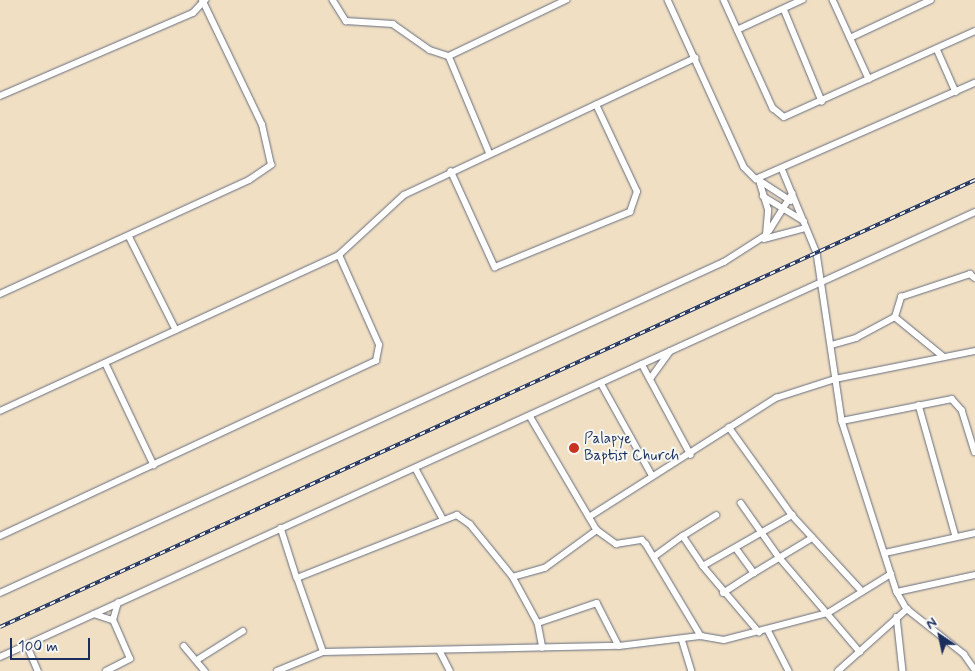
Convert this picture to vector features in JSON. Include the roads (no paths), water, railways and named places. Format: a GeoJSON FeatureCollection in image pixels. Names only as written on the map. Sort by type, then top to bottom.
{"type":"FeatureCollection","features":[{"type":"Feature","properties":{"kind":"street"},"geometry":{"type":"LineString","coordinates":[[0,96],[193,13],[203,0],[262,125],[271,165],[249,180],[0,294]]}},
{"type":"Feature","properties":{"kind":"street"},"geometry":{"type":"LineString","coordinates":[[333,0],[346,21],[393,24],[430,50],[449,56],[566,0]]}},
{"type":"Feature","properties":{"kind":"street"},"geometry":{"type":"LineString","coordinates":[[668,0],[747,173],[791,197]]}},
{"type":"Feature","properties":{"kind":"street"},"geometry":{"type":"LineString","coordinates":[[724,0],[776,113],[790,116],[975,31]]}},
{"type":"Feature","properties":{"kind":"street"},"geometry":{"type":"LineString","coordinates":[[737,30],[802,0]]}},
{"type":"Feature","properties":{"kind":"street"},"geometry":{"type":"LineString","coordinates":[[833,0],[869,79]]}},
{"type":"Feature","properties":{"kind":"street"},"geometry":{"type":"LineString","coordinates":[[850,38],[928,1]]}},
{"type":"Feature","properties":{"kind":"street"},"geometry":{"type":"LineString","coordinates":[[784,8],[822,101]]}},
{"type":"Feature","properties":{"kind":"street"},"geometry":{"type":"LineString","coordinates":[[937,49],[956,92]]}},
{"type":"Feature","properties":{"kind":"street"},"geometry":{"type":"LineString","coordinates":[[449,56],[490,154]]}},
{"type":"Feature","properties":{"kind":"street"},"geometry":{"type":"LineString","coordinates":[[0,411],[106,364],[339,255],[398,198],[451,171],[695,58]]}},
{"type":"Feature","properties":{"kind":"street"},"geometry":{"type":"LineString","coordinates":[[759,180],[783,171],[975,84]]}},
{"type":"Feature","properties":{"kind":"street"},"geometry":{"type":"LineString","coordinates":[[451,171],[495,267],[630,212],[636,192],[596,105]]}},
{"type":"Feature","properties":{"kind":"street"},"geometry":{"type":"LineString","coordinates":[[783,171],[791,197],[805,225],[823,279],[842,420],[897,592],[907,609],[974,667]]}},
{"type":"Feature","properties":{"kind":"street"},"geometry":{"type":"LineString","coordinates":[[759,180],[768,210],[764,238]]}},
{"type":"Feature","properties":{"kind":"street"},"geometry":{"type":"LineString","coordinates":[[763,196],[805,225]]}},
{"type":"Feature","properties":{"kind":"street"},"geometry":{"type":"LineString","coordinates":[[764,238],[785,210],[791,197]]}},
{"type":"Feature","properties":{"kind":"street"},"geometry":{"type":"LineString","coordinates":[[0,657],[28,647],[93,614],[416,469],[823,279],[975,212]]}},
{"type":"Feature","properties":{"kind":"street"},"geometry":{"type":"LineString","coordinates":[[0,593],[546,345],[764,238],[805,225]]}},
{"type":"Feature","properties":{"kind":"street"},"geometry":{"type":"LineString","coordinates":[[129,236],[176,330]]}},
{"type":"Feature","properties":{"kind":"street"},"geometry":{"type":"LineString","coordinates":[[0,536],[376,361],[379,345],[339,255]]}},
{"type":"Feature","properties":{"kind":"street"},"geometry":{"type":"LineString","coordinates":[[832,345],[856,338],[895,317],[901,297],[970,274],[975,278]]}},
{"type":"Feature","properties":{"kind":"street"},"geometry":{"type":"LineString","coordinates":[[895,317],[944,357]]}},
{"type":"Feature","properties":{"kind":"street"},"geometry":{"type":"LineString","coordinates":[[650,380],[670,351]]}},
{"type":"Feature","properties":{"kind":"street"},"geometry":{"type":"LineString","coordinates":[[589,517],[652,475],[691,455],[729,427],[776,398],[835,379],[975,351]]}},
{"type":"Feature","properties":{"kind":"street"},"geometry":{"type":"LineString","coordinates":[[106,364],[154,465]]}},
{"type":"Feature","properties":{"kind":"street"},"geometry":{"type":"LineString","coordinates":[[642,364],[691,455]]}},
{"type":"Feature","properties":{"kind":"street"},"geometry":{"type":"LineString","coordinates":[[600,383],[652,475]]}},
{"type":"Feature","properties":{"kind":"street"},"geometry":{"type":"LineString","coordinates":[[842,420],[943,400],[958,403],[975,452]]}},
{"type":"Feature","properties":{"kind":"street"},"geometry":{"type":"LineString","coordinates":[[919,405],[956,537]]}},
{"type":"Feature","properties":{"kind":"street"},"geometry":{"type":"LineString","coordinates":[[530,416],[597,530],[616,544],[642,540],[655,556],[701,636]]}},
{"type":"Feature","properties":{"kind":"street"},"geometry":{"type":"LineString","coordinates":[[729,427],[792,515],[861,590]]}},
{"type":"Feature","properties":{"kind":"street"},"geometry":{"type":"LineString","coordinates":[[416,469],[443,519]]}},
{"type":"Feature","properties":{"kind":"street"},"geometry":{"type":"LineString","coordinates":[[741,503],[779,557],[860,652]]}},
{"type":"Feature","properties":{"kind":"street"},"geometry":{"type":"LineString","coordinates":[[703,566],[792,515]]}},
{"type":"Feature","properties":{"kind":"street"},"geometry":{"type":"LineString","coordinates":[[297,578],[443,519],[462,516],[513,577],[538,623],[542,648]]}},
{"type":"Feature","properties":{"kind":"street"},"geometry":{"type":"LineString","coordinates":[[655,556],[716,516]]}},
{"type":"Feature","properties":{"kind":"street"},"geometry":{"type":"LineString","coordinates":[[281,528],[323,652]]}},
{"type":"Feature","properties":{"kind":"street"},"geometry":{"type":"LineString","coordinates":[[513,577],[545,568],[597,530]]}},
{"type":"Feature","properties":{"kind":"street"},"geometry":{"type":"LineString","coordinates":[[885,554],[975,533]]}},
{"type":"Feature","properties":{"kind":"street"},"geometry":{"type":"LineString","coordinates":[[683,536],[723,593],[759,632]]}},
{"type":"Feature","properties":{"kind":"street"},"geometry":{"type":"LineString","coordinates":[[723,593],[812,538]]}},
{"type":"Feature","properties":{"kind":"street"},"geometry":{"type":"LineString","coordinates":[[736,548],[754,573]]}},
{"type":"Feature","properties":{"kind":"street"},"geometry":{"type":"LineString","coordinates":[[277,671],[323,652],[619,646],[682,640],[701,636],[724,640],[828,613],[861,590],[891,574]]}},
{"type":"Feature","properties":{"kind":"street"},"geometry":{"type":"LineString","coordinates":[[897,592],[975,574]]}},
{"type":"Feature","properties":{"kind":"street"},"geometry":{"type":"LineString","coordinates":[[106,671],[130,659],[113,620],[118,603]]}},
{"type":"Feature","properties":{"kind":"street"},"geometry":{"type":"LineString","coordinates":[[538,623],[597,603],[619,646]]}},
{"type":"Feature","properties":{"kind":"street"},"geometry":{"type":"LineString","coordinates":[[838,671],[907,609]]}},
{"type":"Feature","properties":{"kind":"street"},"geometry":{"type":"LineString","coordinates":[[93,614],[113,620]]}},
{"type":"Feature","properties":{"kind":"street"},"geometry":{"type":"LineString","coordinates":[[897,617],[903,671]]}},
{"type":"Feature","properties":{"kind":"street"},"geometry":{"type":"LineString","coordinates":[[768,630],[789,671]]}},
{"type":"Feature","properties":{"kind":"street"},"geometry":{"type":"LineString","coordinates":[[197,660],[243,631]]}},
{"type":"Feature","properties":{"kind":"street"},"geometry":{"type":"LineString","coordinates":[[682,640],[692,671]]}},
{"type":"Feature","properties":{"kind":"street"},"geometry":{"type":"LineString","coordinates":[[184,646],[204,671]]}},
{"type":"Feature","properties":{"kind":"street"},"geometry":{"type":"LineString","coordinates":[[28,647],[38,671]]}},
{"type":"Feature","properties":{"kind":"street"},"geometry":{"type":"LineString","coordinates":[[440,651],[450,671]]}},
{"type":"Feature","properties":{"kind":"railway"},"geometry":{"type":"LineString","coordinates":[[0,627],[975,180]]}},
{"type":"Feature","properties":{"kind":"place","name":"Palapye Baptist Church"},"geometry":{"type":"Point","coordinates":[574,448]}}]}
